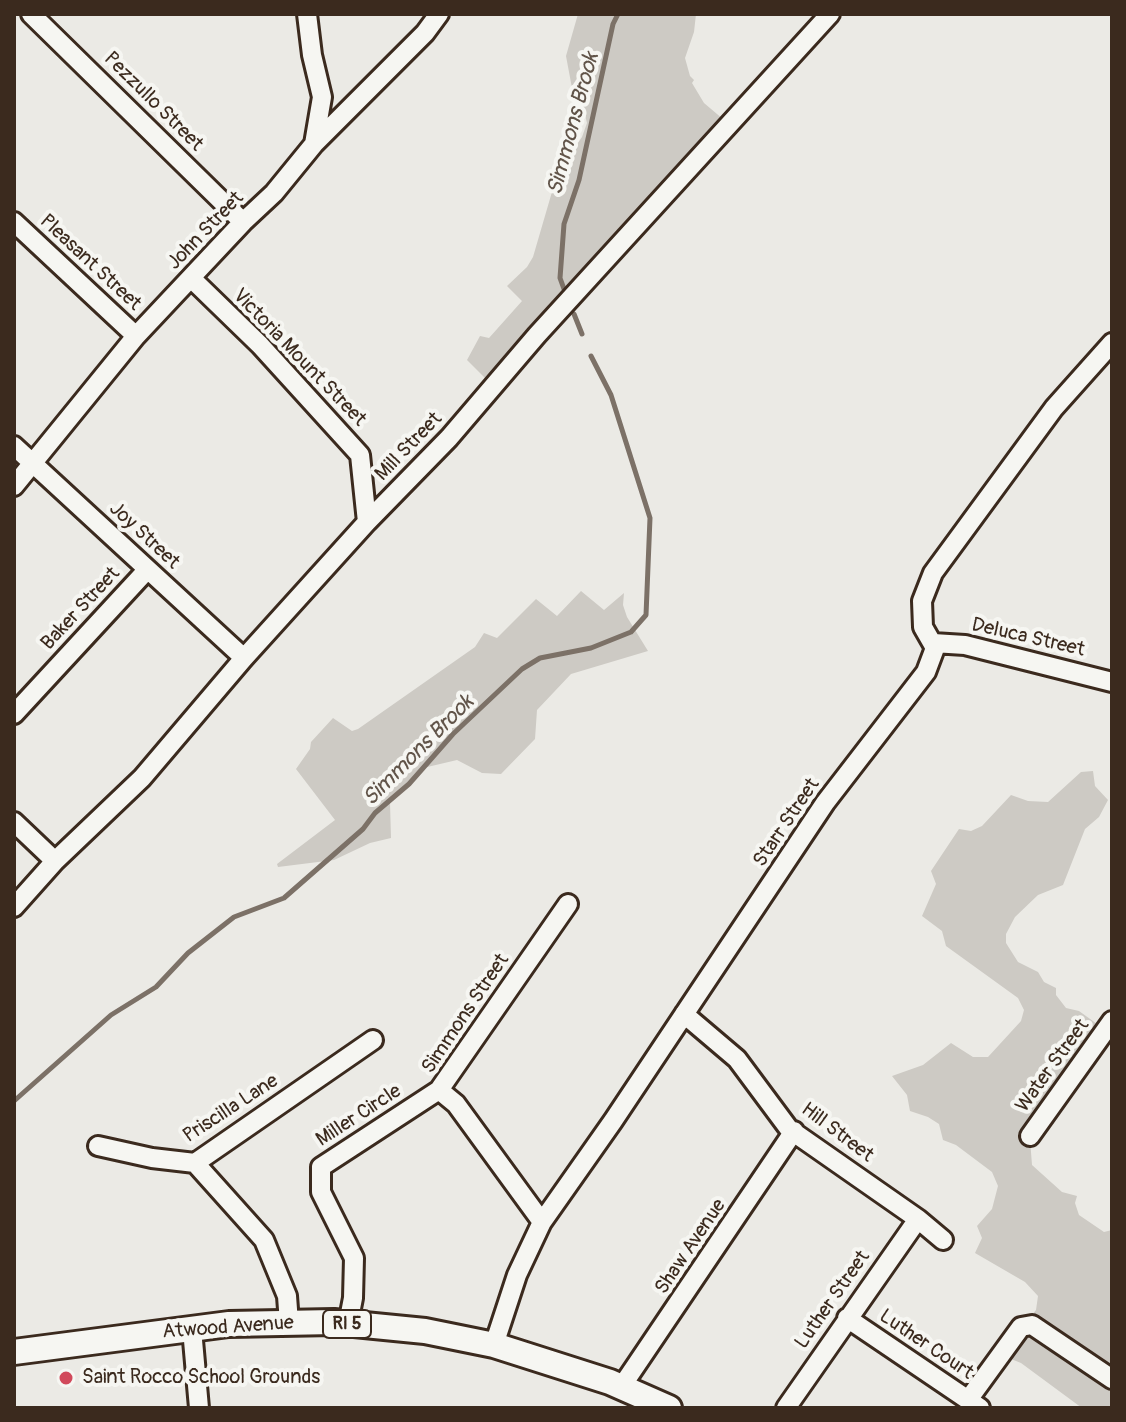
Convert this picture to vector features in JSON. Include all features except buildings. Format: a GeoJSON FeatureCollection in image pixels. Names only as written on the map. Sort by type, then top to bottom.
{"type":"FeatureCollection","features":[{"type":"Feature","properties":{"kind":"main road","name":"Atwood Avenue"},"geometry":{"type":"LineString","coordinates":[[14,1352],[229,1324],[348,1324],[425,1331],[494,1345],[622,1386],[669,1408]]}},
{"type":"Feature","properties":{"kind":"street","name":"Pezzullo Street"},"geometry":{"type":"LineString","coordinates":[[31,14],[243,222]]}},
{"type":"Feature","properties":{"kind":"street"},"geometry":{"type":"LineString","coordinates":[[307,14],[322,97],[314,144]]}},
{"type":"Feature","properties":{"kind":"street","name":"John Street"},"geometry":{"type":"LineString","coordinates":[[14,486],[136,336],[297,168],[314,144],[425,33],[439,14]]}},
{"type":"Feature","properties":{"kind":"street","name":"Mill Street"},"geometry":{"type":"LineString","coordinates":[[14,907],[55,861],[142,778],[244,658],[367,522],[449,438],[537,335],[830,14]]}},
{"type":"Feature","properties":{"kind":"street","name":"Pleasant Street"},"geometry":{"type":"LineString","coordinates":[[14,222],[136,336]]}},
{"type":"Feature","properties":{"kind":"street","name":"Victoria Mount Street"},"geometry":{"type":"LineString","coordinates":[[191,278],[260,345],[360,455],[367,522]]}},
{"type":"Feature","properties":{"kind":"street"},"geometry":{"type":"LineString","coordinates":[[933,643],[921,619],[924,592],[933,573],[1054,408],[1112,343]]}},
{"type":"Feature","properties":{"kind":"street","name":"Joy Street"},"geometry":{"type":"LineString","coordinates":[[14,446],[244,658]]}},
{"type":"Feature","properties":{"kind":"street","name":"Baker Street"},"geometry":{"type":"LineString","coordinates":[[14,714],[147,570]]}},
{"type":"Feature","properties":{"kind":"street","name":"Deluca Street"},"geometry":{"type":"LineString","coordinates":[[933,643],[965,645],[1112,682]]}},
{"type":"Feature","properties":{"kind":"street","name":"Starr Street"},"geometry":{"type":"LineString","coordinates":[[494,1345],[517,1275],[542,1222],[825,803],[926,672],[932,659],[933,643]]}},
{"type":"Feature","properties":{"kind":"street"},"geometry":{"type":"LineString","coordinates":[[14,822],[55,861]]}},
{"type":"Feature","properties":{"kind":"street","name":"Simmons Street"},"geometry":{"type":"LineString","coordinates":[[542,1222],[456,1104],[439,1090],[568,904]]}},
{"type":"Feature","properties":{"kind":"street","name":"Hill Street"},"geometry":{"type":"LineString","coordinates":[[684,1014],[737,1059],[789,1129],[918,1219],[943,1240]]}},
{"type":"Feature","properties":{"kind":"street","name":"Water Street"},"geometry":{"type":"LineString","coordinates":[[1030,1136],[1112,1021]]}},
{"type":"Feature","properties":{"kind":"street","name":"Priscilla Lane"},"geometry":{"type":"LineString","coordinates":[[98,1146],[152,1158],[195,1163],[373,1040]]}},
{"type":"Feature","properties":{"kind":"street","name":"Miller Circle"},"geometry":{"type":"LineString","coordinates":[[348,1324],[353,1298],[354,1258],[321,1192],[321,1167],[439,1090]]}},
{"type":"Feature","properties":{"kind":"street","name":"Shaw Avenue"},"geometry":{"type":"LineString","coordinates":[[622,1386],[794,1131]]}},
{"type":"Feature","properties":{"kind":"street"},"geometry":{"type":"LineString","coordinates":[[195,1163],[264,1240],[287,1296],[289,1323]]}},
{"type":"Feature","properties":{"kind":"street","name":"Luther Street"},"geometry":{"type":"LineString","coordinates":[[786,1408],[918,1219]]}},
{"type":"Feature","properties":{"kind":"street","name":"Luther Court"},"geometry":{"type":"LineString","coordinates":[[847,1318],[974,1404]]}},
{"type":"Feature","properties":{"kind":"street"},"geometry":{"type":"LineString","coordinates":[[974,1404],[1021,1327],[1032,1325],[1112,1379]]}},
{"type":"Feature","properties":{"kind":"street"},"geometry":{"type":"LineString","coordinates":[[192,1329],[199,1408]]}},
{"type":"Feature","properties":{"kind":"shaded area"},"geometry":{"type":"Polygon","coordinates":[[[578,14],[696,14],[694,32],[685,58],[694,80],[692,83],[704,103],[730,125],[489,382],[467,360],[480,336],[489,338],[522,301],[507,286],[533,257],[561,161],[567,159],[582,137],[587,123],[583,107],[572,88],[566,56],[578,14]]]}},
{"type":"Feature","properties":{"kind":"shaded area"},"geometry":{"type":"Polygon","coordinates":[[[581,591],[604,610],[624,593],[623,605],[627,617],[648,651],[571,674],[537,710],[535,739],[501,774],[482,773],[457,760],[423,768],[390,803],[391,838],[370,843],[334,860],[278,867],[277,864],[335,820],[296,769],[310,749],[311,742],[333,718],[352,731],[358,729],[475,647],[484,633],[497,638],[536,599],[557,616],[581,591]]]}},
{"type":"Feature","properties":{"kind":"shaded area"},"geometry":{"type":"Polygon","coordinates":[[[1093,771],[1095,786],[1108,800],[1099,817],[1085,829],[1063,885],[1038,895],[1015,917],[1006,934],[1006,943],[1018,962],[1038,972],[1044,982],[1056,988],[1056,995],[1066,1008],[1079,1011],[1104,1029],[1030,1139],[1032,1165],[1062,1192],[1077,1196],[1075,1203],[1079,1215],[1104,1232],[1112,1230],[1112,1408],[1082,1408],[1021,1363],[996,1353],[1006,1331],[1022,1327],[1036,1310],[1038,1296],[1025,1282],[975,1253],[982,1238],[977,1226],[992,1209],[998,1186],[992,1172],[956,1145],[943,1140],[939,1124],[910,1111],[907,1095],[892,1076],[923,1065],[951,1043],[973,1057],[988,1057],[1021,1021],[1024,1010],[1018,998],[946,946],[942,931],[922,916],[936,884],[931,871],[959,829],[971,831],[982,826],[1011,795],[1028,801],[1048,802],[1081,772],[1093,771]]]}},
{"type":"Feature","properties":{"kind":"waterway","name":"Simmons Brook"},"geometry":{"type":"LineString","coordinates":[[564,289],[560,278],[564,224],[579,180],[613,24],[618,14]]}},
{"type":"Feature","properties":{"kind":"waterway","name":"Simmons Brook"},"geometry":{"type":"LineString","coordinates":[[574,314],[582,334]]}},
{"type":"Feature","properties":{"kind":"waterway","name":"Simmons Brook"},"geometry":{"type":"LineString","coordinates":[[14,1101],[111,1015],[156,987],[188,953],[234,917],[284,898],[363,829],[375,813],[409,784],[453,734],[522,669],[540,658],[591,648],[631,632],[646,615],[650,518],[611,395],[591,356]]}},
{"type":"Feature","properties":{"kind":"place","name":"Saint Rocco School Grounds"},"geometry":{"type":"Point","coordinates":[66,1378]}}]}
